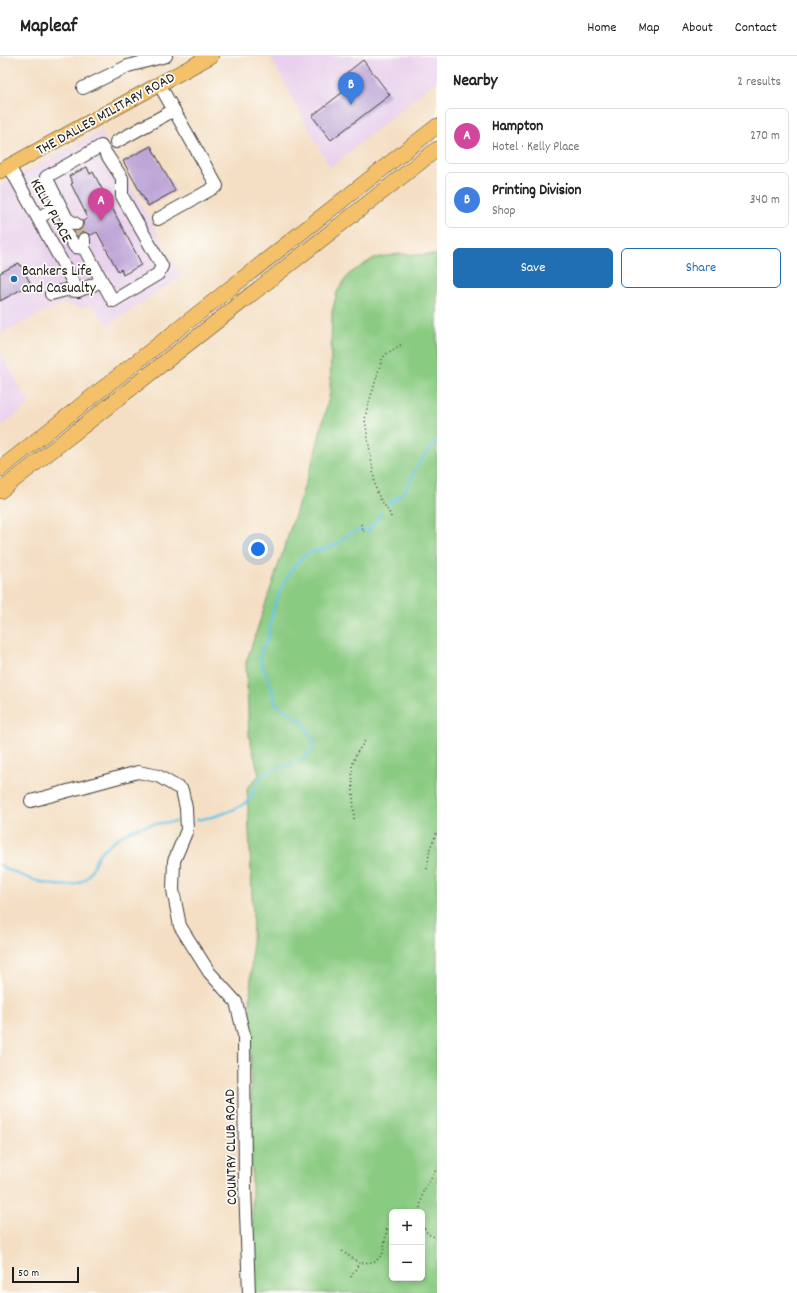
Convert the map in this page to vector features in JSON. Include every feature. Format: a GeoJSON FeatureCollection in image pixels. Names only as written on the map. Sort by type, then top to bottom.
{"type":"FeatureCollection","features":[{"type":"Feature","properties":{"kind":"main road","name":"THE DALLES MILITARY ROAD"},"geometry":{"type":"LineString","coordinates":[[4,168],[211,56]]}},
{"type":"Feature","properties":{"kind":"main road"},"geometry":{"type":"LineString","coordinates":[[0,469],[437,126]]}},
{"type":"Feature","properties":{"kind":"main road"},"geometry":{"type":"LineString","coordinates":[[0,491],[437,149]]}},
{"type":"Feature","properties":{"kind":"street"},"geometry":{"type":"LineString","coordinates":[[83,88],[128,66],[166,56]]}},
{"type":"Feature","properties":{"kind":"street"},"geometry":{"type":"LineString","coordinates":[[158,219],[216,186],[159,84]]}},
{"type":"Feature","properties":{"kind":"street"},"geometry":{"type":"LineString","coordinates":[[116,142],[174,110]]}},
{"type":"Feature","properties":{"kind":"street"},"geometry":{"type":"LineString","coordinates":[[101,146],[122,178],[122,196],[162,266],[158,274],[113,301],[84,243],[75,247],[64,228],[71,222],[60,205],[46,177],[101,146]]}},
{"type":"Feature","properties":{"kind":"street","name":"KELLY PLACE"},"geometry":{"type":"LineString","coordinates":[[4,168],[38,218],[78,291]]}},
{"type":"Feature","properties":{"kind":"street"},"geometry":{"type":"LineString","coordinates":[[38,218],[60,205]]}},
{"type":"Feature","properties":{"kind":"street"},"geometry":{"type":"LineString","coordinates":[[51,294],[66,290],[78,291],[102,281]]}},
{"type":"Feature","properties":{"kind":"street","name":"COUNTRY CLUB ROAD"},"geometry":{"type":"LineString","coordinates":[[31,801],[138,772],[158,776],[182,790],[186,808],[187,830],[174,861],[173,890],[180,926],[209,972],[236,1002],[244,1035],[245,1187],[249,1293]]}},
{"type":"Feature","properties":{"kind":"path"},"geometry":{"type":"LineString","coordinates":[[391,517],[389,512],[379,500],[376,490],[365,420],[382,359],[386,354],[402,344]]}},
{"type":"Feature","properties":{"kind":"path"},"geometry":{"type":"LineString","coordinates":[[362,524],[364,532]]}},
{"type":"Feature","properties":{"kind":"path"},"geometry":{"type":"LineString","coordinates":[[354,820],[352,766],[356,754],[365,741]]}},
{"type":"Feature","properties":{"kind":"path"},"geometry":{"type":"LineString","coordinates":[[427,869],[430,848],[437,832]]}},
{"type":"Feature","properties":{"kind":"path"},"geometry":{"type":"LineString","coordinates":[[420,1209],[423,1192],[437,1168]]}},
{"type":"Feature","properties":{"kind":"path"},"geometry":{"type":"LineString","coordinates":[[342,1251],[359,1263],[371,1264],[379,1260],[383,1253],[387,1228]]}},
{"type":"Feature","properties":{"kind":"path"},"geometry":{"type":"LineString","coordinates":[[425,1230],[428,1234],[437,1238]]}},
{"type":"Feature","properties":{"kind":"path"},"geometry":{"type":"LineString","coordinates":[[351,1277],[359,1263]]}},
{"type":"Feature","properties":{"kind":"shaded area"},"geometry":{"type":"Polygon","coordinates":[[[270,56],[437,56],[437,80],[330,168],[270,56]]]}},
{"type":"Feature","properties":{"kind":"shaded area"},"geometry":{"type":"Polygon","coordinates":[[[101,131],[181,276],[109,325],[91,305],[78,308],[64,303],[0,334],[0,186],[101,131]]]}},
{"type":"Feature","properties":{"kind":"shaded area"},"geometry":{"type":"Polygon","coordinates":[[[0,352],[30,404],[0,427],[0,352]]]}},
{"type":"Feature","properties":{"kind":"green space"},"geometry":{"type":"Polygon","coordinates":[[[400,254],[437,255],[437,1293],[253,1293],[250,1004],[253,914],[247,788],[259,775],[249,736],[246,663],[314,457],[330,393],[332,312],[337,292],[349,274],[374,258],[400,254]]]}},
{"type":"Feature","properties":{"kind":"building"},"geometry":{"type":"Polygon","coordinates":[[[363,60],[390,95],[331,140],[312,116],[352,85],[344,75],[363,60]]]}},
{"type":"Feature","properties":{"kind":"building"},"geometry":{"type":"Polygon","coordinates":[[[151,146],[175,191],[148,206],[123,161],[151,146]]]}},
{"type":"Feature","properties":{"kind":"building"},"geometry":{"type":"Polygon","coordinates":[[[87,167],[90,174],[93,172],[141,265],[123,275],[121,269],[118,271],[97,232],[91,235],[84,232],[77,236],[74,231],[80,230],[83,227],[83,221],[88,218],[71,184],[73,183],[69,176],[87,167]]]}},
{"type":"Feature","properties":{"kind":"building","name":"Bankers Life and Casualty"},"geometry":{"type":"Polygon","coordinates":[[[19,263],[31,284],[0,301],[0,273],[19,263]]]}},
{"type":"Feature","properties":{"kind":"waterway"},"geometry":{"type":"LineString","coordinates":[[389,504],[405,491],[416,468],[437,440]]}},
{"type":"Feature","properties":{"kind":"waterway"},"geometry":{"type":"LineString","coordinates":[[197,820],[218,815],[240,806],[250,798],[262,776],[272,770],[303,759],[313,749],[314,742],[302,721],[277,705],[272,688],[261,663],[260,654],[269,634],[275,605],[280,593],[289,574],[301,558],[309,553],[331,547],[356,531],[369,531],[382,512]]}},
{"type":"Feature","properties":{"kind":"waterway"},"geometry":{"type":"LineString","coordinates":[[0,865],[30,879],[54,885],[65,886],[75,884],[87,878],[99,854],[118,838],[141,827],[157,823],[175,822]]}},
{"type":"Feature","properties":{"kind":"tunnel"},"geometry":{"type":"LineString","coordinates":[[76,224],[84,239]]}},
{"type":"Feature","properties":{"kind":"place","name":"Printing Division"},"geometry":{"type":"Point","coordinates":[351,105]}},
{"type":"Feature","properties":{"kind":"place","name":"Hampton"},"geometry":{"type":"Point","coordinates":[101,221]}},
{"type":"Feature","properties":{"kind":"place","name":"Bankers Life and Casualty"},"geometry":{"type":"Point","coordinates":[14,279]}}]}
